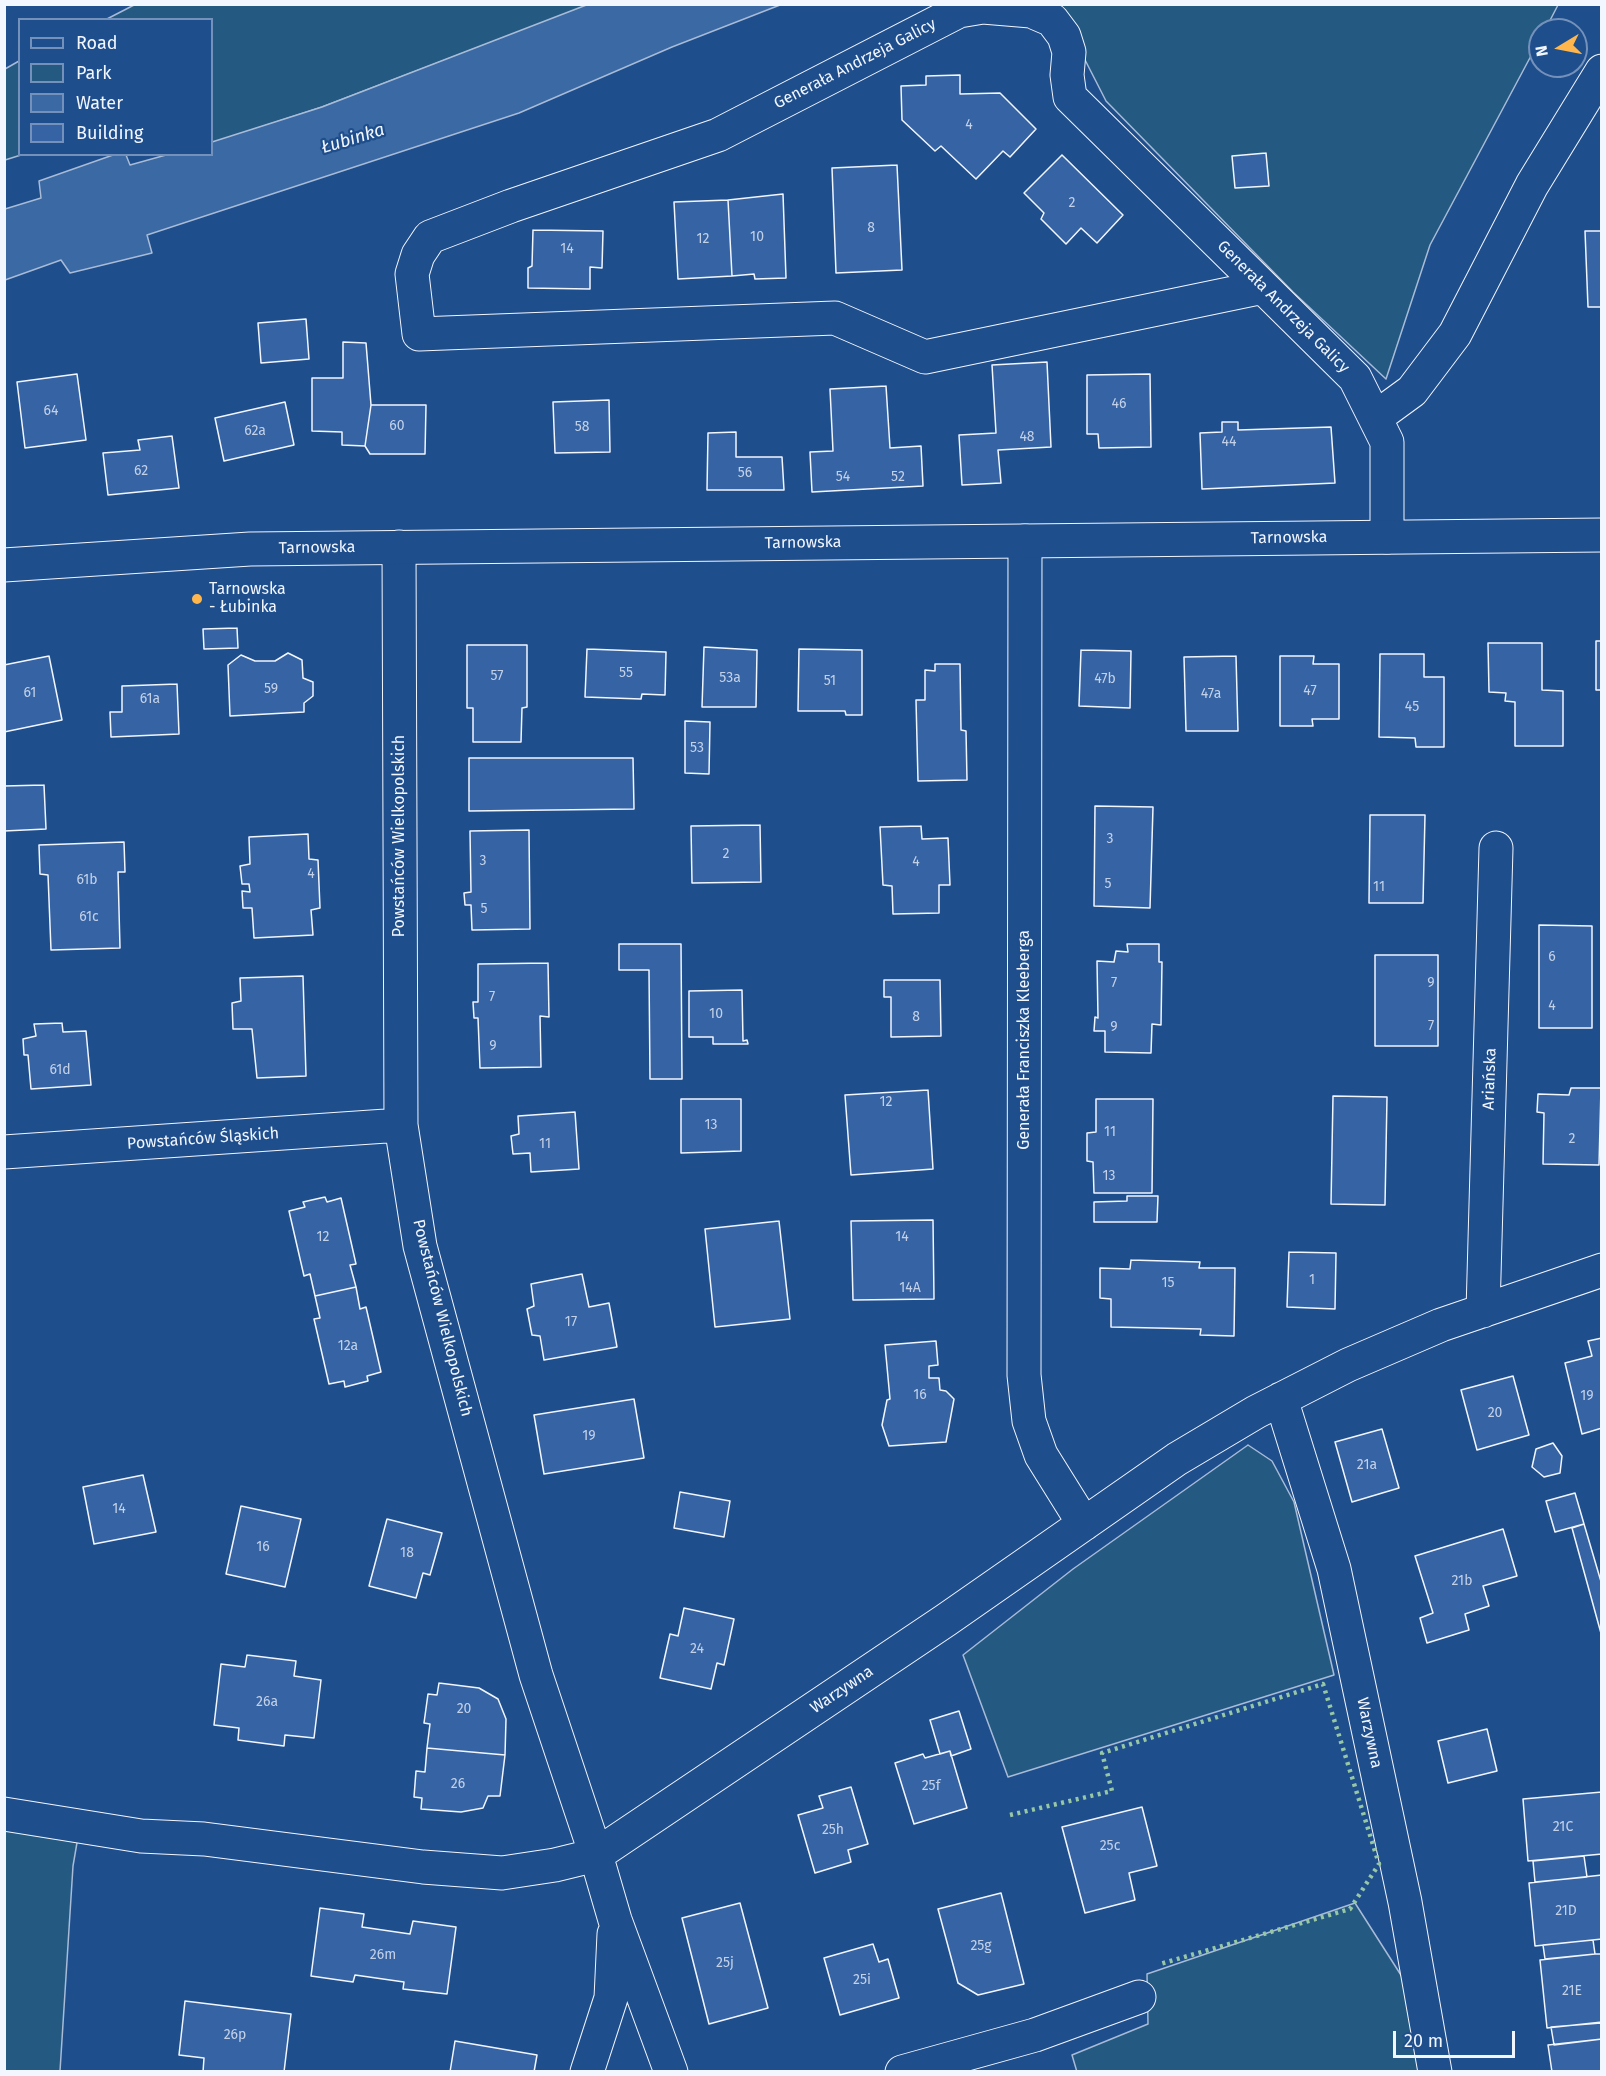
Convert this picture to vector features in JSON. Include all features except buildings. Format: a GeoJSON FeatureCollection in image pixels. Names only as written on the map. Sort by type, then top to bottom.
{"type":"FeatureCollection","features":[{"type":"Feature","properties":{"kind":"street","name":"Generała Andrzeja Galicy"},"geometry":{"type":"LineString","coordinates":[[1263,287],[925,357],[835,318],[419,334],[412,274],[418,255],[430,237],[510,206],[718,135],[920,29],[959,11],[983,7],[1031,11],[1052,20],[1064,36],[1069,52],[1067,75],[1070,97],[1263,287],[1355,378],[1387,442],[1387,537]]}},
{"type":"Feature","properties":{"kind":"street"},"geometry":{"type":"LineString","coordinates":[[1375,418],[1412,392],[1455,334],[1532,185],[1602,71]]}},
{"type":"Feature","properties":{"kind":"street","name":"Tarnowska"},"geometry":{"type":"LineString","coordinates":[[4,565],[250,549],[1602,535]]}},
{"type":"Feature","properties":{"kind":"street","name":"Generała Franciszka Kleeberga"},"geometry":{"type":"LineString","coordinates":[[1025,541],[1024,1375],[1029,1421],[1041,1455],[1084,1524]]}},
{"type":"Feature","properties":{"kind":"street","name":"Powstańców Wielkopolskich"},"geometry":{"type":"LineString","coordinates":[[399,547],[401,1125],[420,1246],[536,1675],[596,1855]]}},
{"type":"Feature","properties":{"kind":"street","name":"Ariańska"},"geometry":{"type":"LineString","coordinates":[[1483,1311],[1496,848]]}},
{"type":"Feature","properties":{"kind":"street","name":"Powstańców Śląskich"},"geometry":{"type":"LineString","coordinates":[[4,1152],[401,1125]]}},
{"type":"Feature","properties":{"kind":"street","name":"Warzywna"},"geometry":{"type":"LineString","coordinates":[[596,1855],[1177,1459],[1281,1399],[1348,1365],[1440,1325],[1602,1270]]}},
{"type":"Feature","properties":{"kind":"street","name":"Warzywna"},"geometry":{"type":"LineString","coordinates":[[1281,1399],[1334,1569],[1405,1902],[1436,2072]]}},
{"type":"Feature","properties":{"kind":"street"},"geometry":{"type":"LineString","coordinates":[[4,1814],[141,1836],[204,1839],[423,1867],[502,1873],[555,1865],[596,1855],[615,1920],[671,2072]]}},
{"type":"Feature","properties":{"kind":"street"},"geometry":{"type":"LineString","coordinates":[[587,2072],[610,1998],[615,1920]]}},
{"type":"Feature","properties":{"kind":"street"},"geometry":{"type":"LineString","coordinates":[[902,2072],[1035,2035],[1139,1997]]}},
{"type":"Feature","properties":{"kind":"green space"},"geometry":{"type":"Polygon","coordinates":[[[136,4],[589,5],[322,107],[213,143],[213,18],[109,18],[136,4]]]}},
{"type":"Feature","properties":{"kind":"green space"},"geometry":{"type":"Polygon","coordinates":[[[1057,5],[1558,5],[1551,18],[1528,18],[1528,61],[1430,245],[1386,379],[1293,292],[1106,101],[1057,5]]]}},
{"type":"Feature","properties":{"kind":"green space"},"geometry":{"type":"Polygon","coordinates":[[[18,62],[18,156],[5,160],[5,69],[18,62]]]}},
{"type":"Feature","properties":{"kind":"green space"},"geometry":{"type":"Polygon","coordinates":[[[1248,1445],[1272,1461],[1294,1502],[1334,1675],[1008,1777],[963,1655],[1073,1569],[1248,1445]]]}},
{"type":"Feature","properties":{"kind":"green space"},"geometry":{"type":"Polygon","coordinates":[[[4,1817],[79,1831],[73,1866],[60,2071],[5,2071],[4,1817]]]}},
{"type":"Feature","properties":{"kind":"green space"},"geometry":{"type":"Polygon","coordinates":[[[1355,1903],[1406,1983],[1421,2071],[1077,2072],[1072,2055],[1148,2024],[1147,1974],[1355,1903]]]}},
{"type":"Feature","properties":{"kind":"water","name":"Łubinka"},"geometry":{"type":"Polygon","coordinates":[[[589,4],[780,5],[672,47],[519,113],[147,235],[152,253],[70,273],[61,260],[5,280],[5,209],[41,198],[39,181],[110,156],[126,156],[130,165],[162,156],[213,156],[213,142],[322,107],[589,4]]]}},
{"type":"Feature","properties":{"kind":"hedge"},"geometry":{"type":"LineString","coordinates":[[1010,1815],[1112,1791],[1102,1753],[1323,1684],[1379,1864],[1350,1909],[1160,1964]]}},
{"type":"Feature","properties":{"kind":"place","name":"Tarnowska - Łubinka"},"geometry":{"type":"Point","coordinates":[197,599]}}]}
